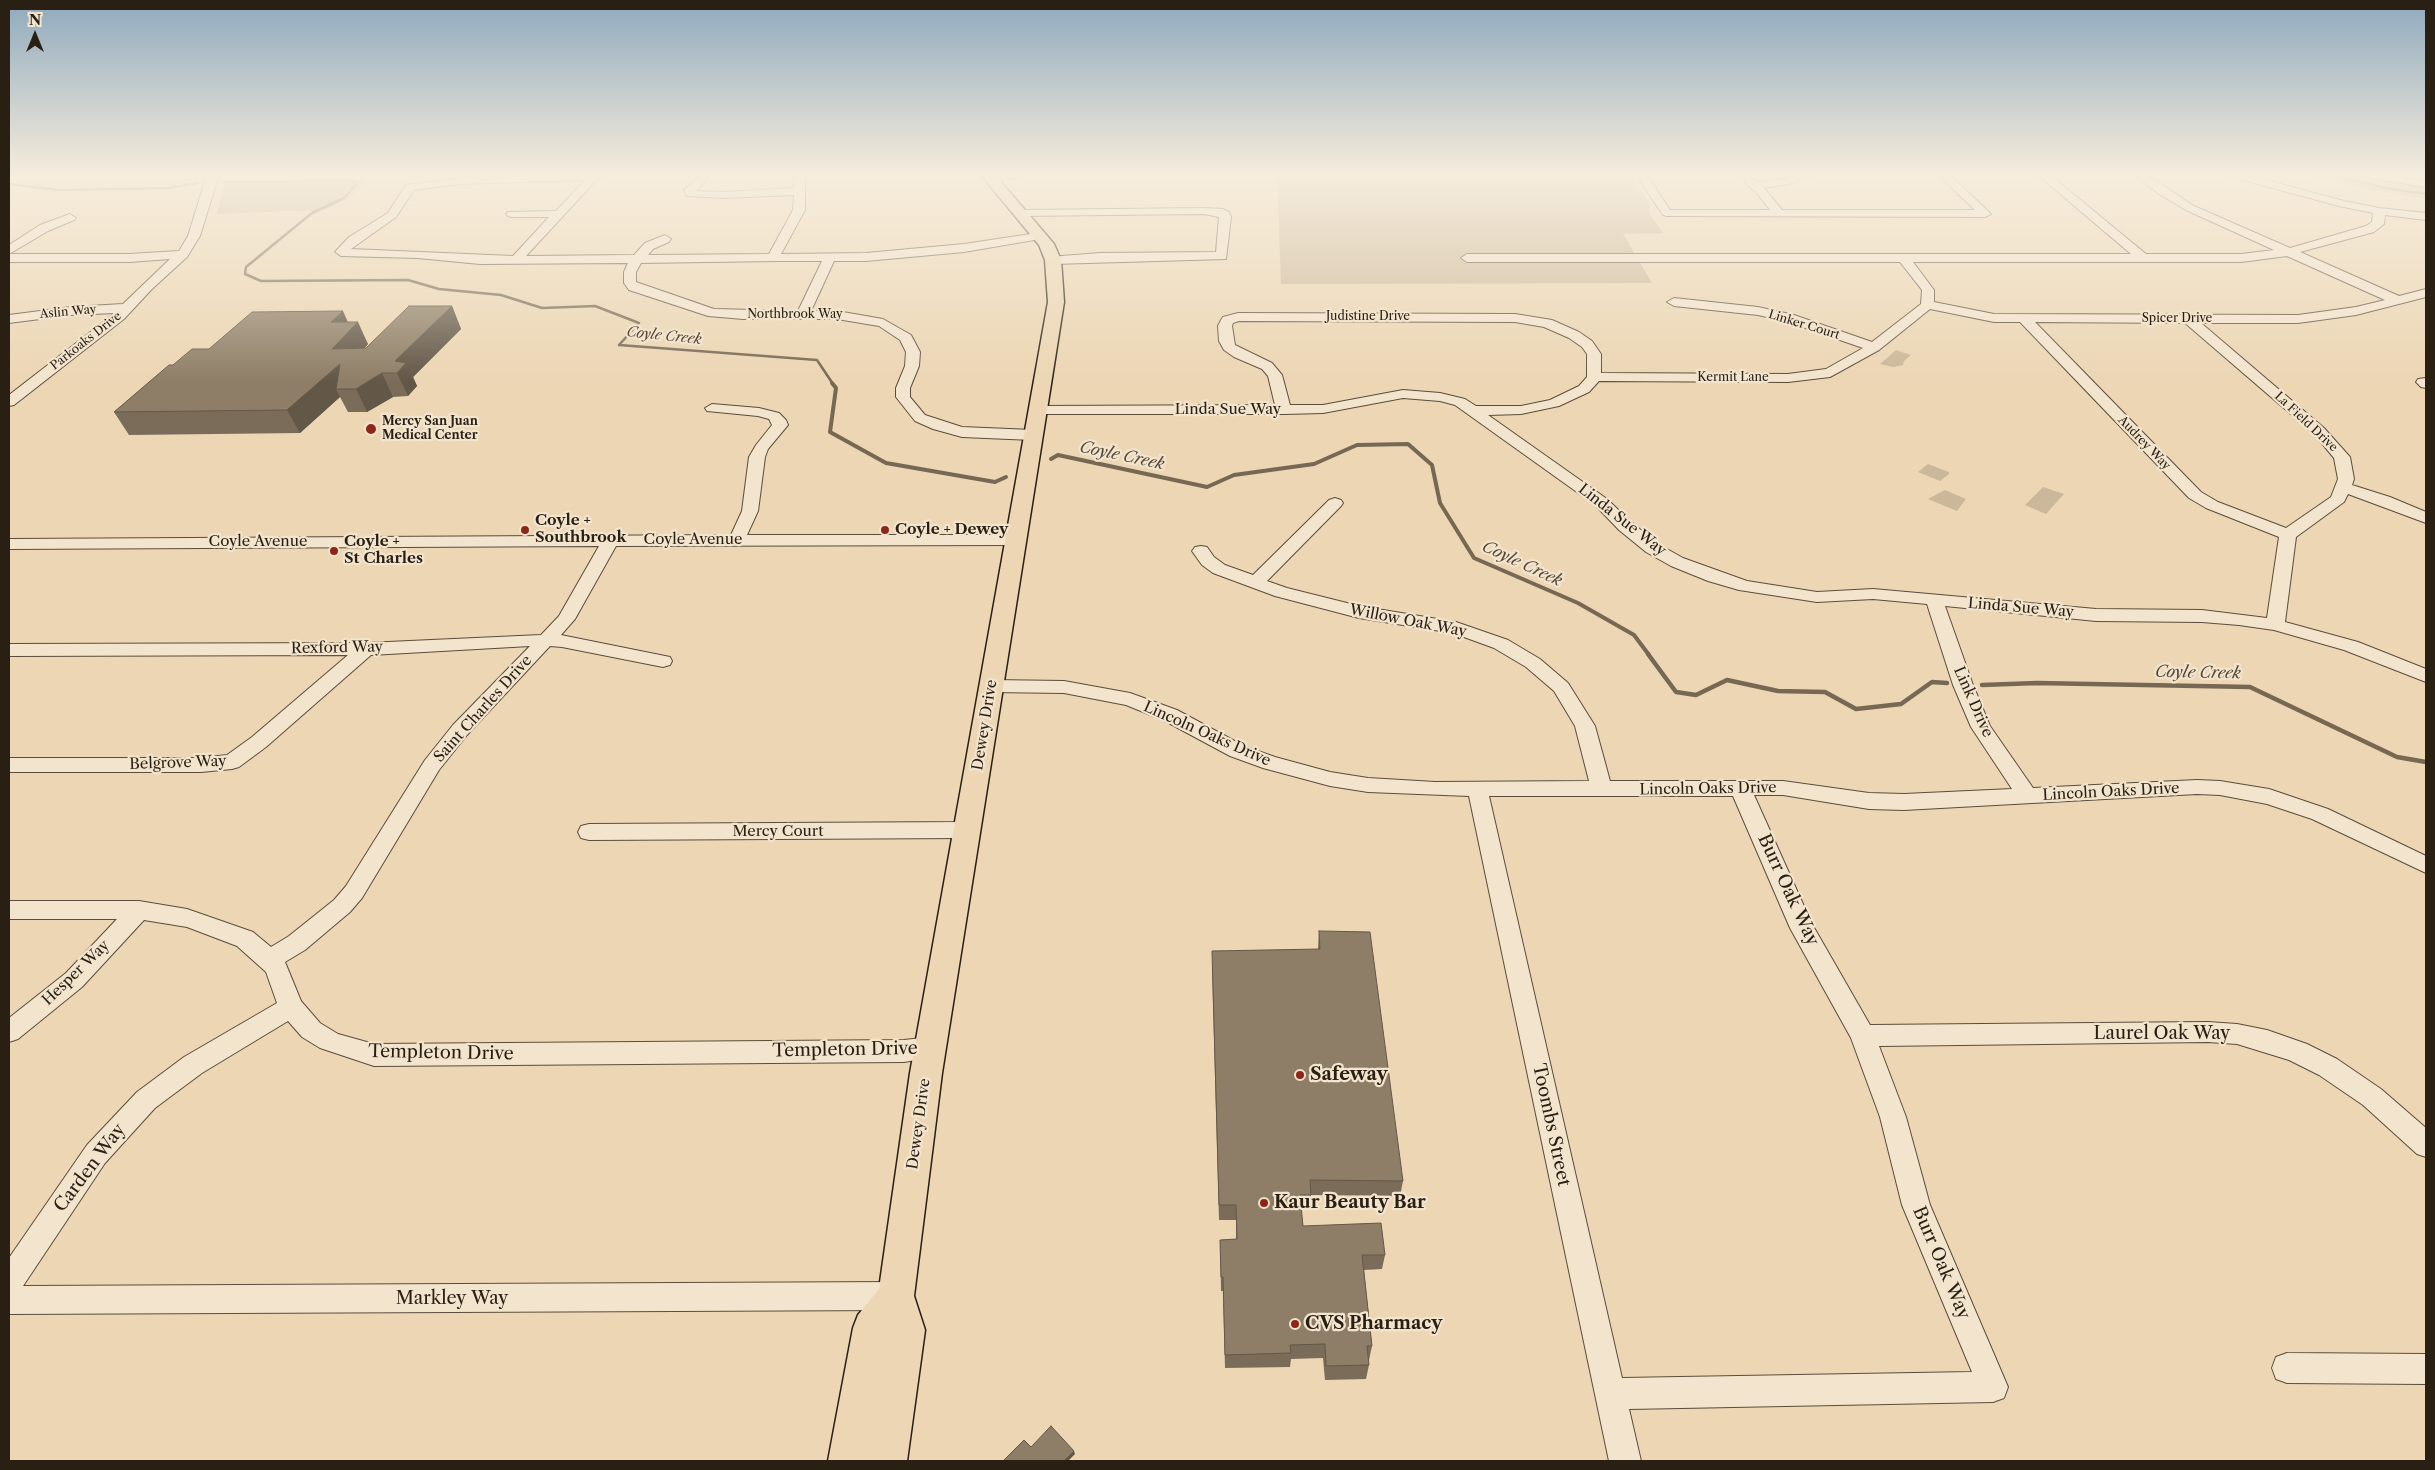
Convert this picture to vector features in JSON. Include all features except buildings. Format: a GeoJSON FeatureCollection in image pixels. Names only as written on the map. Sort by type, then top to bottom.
{"type":"FeatureCollection","features":[{"type":"Feature","properties":{"kind":"main road","name":"Dewey Drive"},"geometry":{"type":"LineString","coordinates":[[887,1461],[907,1330],[896,1296],[931,1048],[1056,302],[1053,260],[1044,244]]}},
{"type":"Feature","properties":{"kind":"main road","name":"Dewey Drive"},"geometry":{"type":"LineString","coordinates":[[848,1461],[871,1328],[896,1296]]}},
{"type":"Feature","properties":{"kind":"street","name":"Parkoaks Drive"},"geometry":{"type":"LineString","coordinates":[[12,397],[127,308],[147,286],[183,254],[189,244]]}},
{"type":"Feature","properties":{"kind":"street"},"geometry":{"type":"LineString","coordinates":[[349,244],[341,252],[516,260],[829,259],[908,254],[980,244]]}},
{"type":"Feature","properties":{"kind":"street"},"geometry":{"type":"LineString","coordinates":[[516,260],[531,244]]}},
{"type":"Feature","properties":{"kind":"street"},"geometry":{"type":"LineString","coordinates":[[637,259],[649,246],[654,244]]}},
{"type":"Feature","properties":{"kind":"street"},"geometry":{"type":"LineString","coordinates":[[772,259],[781,244]]}},
{"type":"Feature","properties":{"kind":"street"},"geometry":{"type":"LineString","coordinates":[[907,244],[908,254]]}},
{"type":"Feature","properties":{"kind":"street"},"geometry":{"type":"LineString","coordinates":[[1053,260],[1100,257],[1222,256],[1223,244]]}},
{"type":"Feature","properties":{"kind":"street"},"geometry":{"type":"LineString","coordinates":[[2125,244],[2142,258]]}},
{"type":"Feature","properties":{"kind":"street"},"geometry":{"type":"LineString","coordinates":[[2269,244],[2397,300]]}},
{"type":"Feature","properties":{"kind":"street"},"geometry":{"type":"LineString","coordinates":[[1467,258],[2241,258],[2288,252],[2318,244]]}},
{"type":"Feature","properties":{"kind":"street"},"geometry":{"type":"LineString","coordinates":[[9,258],[129,258],[183,254]]}},
{"type":"Feature","properties":{"kind":"street","name":"Northbrook Way"},"geometry":{"type":"LineString","coordinates":[[637,259],[630,272],[630,283],[634,287],[713,313],[855,316],[883,323],[901,333],[906,338],[913,352],[912,366],[903,388],[903,396],[920,418],[938,426],[962,432],[1034,435]]}},
{"type":"Feature","properties":{"kind":"street"},"geometry":{"type":"LineString","coordinates":[[803,314],[829,259]]}},
{"type":"Feature","properties":{"kind":"street"},"geometry":{"type":"LineString","coordinates":[[1904,259],[1928,290],[1927,305]]}},
{"type":"Feature","properties":{"kind":"street","name":"Spicer Drive"},"geometry":{"type":"LineString","coordinates":[[1927,305],[1969,315],[2024,318],[2188,319],[2320,317],[2356,311],[2426,293]]}},
{"type":"Feature","properties":{"kind":"street","name":"Linker Court"},"geometry":{"type":"LineString","coordinates":[[1674,302],[1758,312],[1789,318],[1874,347]]}},
{"type":"Feature","properties":{"kind":"street","name":"Kermit Lane"},"geometry":{"type":"LineString","coordinates":[[1594,377],[1808,377],[1837,370],[1874,347],[1927,305]]}},
{"type":"Feature","properties":{"kind":"street","name":"Aslin Way"},"geometry":{"type":"LineString","coordinates":[[9,319],[64,312],[127,308]]}},
{"type":"Feature","properties":{"kind":"street","name":"Judistine Drive"},"geometry":{"type":"LineString","coordinates":[[1284,410],[1275,375],[1267,366],[1238,354],[1226,341],[1225,326],[1228,320],[1238,317],[1515,318],[1547,323],[1574,335],[1587,344],[1594,354],[1594,377]]}},
{"type":"Feature","properties":{"kind":"street","name":"Audrey Way"},"geometry":{"type":"LineString","coordinates":[[2024,318],[2195,495],[2212,505],[2288,535]]}},
{"type":"Feature","properties":{"kind":"street","name":"La Field Drive"},"geometry":{"type":"LineString","coordinates":[[2188,319],[2319,431],[2342,457],[2346,479],[2343,487]]}},
{"type":"Feature","properties":{"kind":"street"},"geometry":{"type":"LineString","coordinates":[[1472,411],[1521,410],[1554,403],[1584,390],[1594,377]]}},
{"type":"Feature","properties":{"kind":"street","name":"Linda Sue Way"},"geometry":{"type":"LineString","coordinates":[[1038,410],[1284,410],[1337,408],[1412,394],[1440,397],[1460,402],[1601,502],[1625,526],[1652,548],[1677,562],[1714,578],[1745,586],[1817,597],[1873,594],[2096,616],[2202,616],[2275,625],[2351,646],[2426,676]]}},
{"type":"Feature","properties":{"kind":"street"},"geometry":{"type":"LineString","coordinates":[[712,408],[758,412],[774,416],[779,420],[780,425],[761,448],[757,457],[754,468],[752,502],[737,540]]}},
{"type":"Feature","properties":{"kind":"street"},"geometry":{"type":"LineString","coordinates":[[2275,625],[2288,535],[2338,498],[2343,487],[2384,500],[2426,518]]}},
{"type":"Feature","properties":{"kind":"street"},"geometry":{"type":"LineString","coordinates":[[1256,582],[1336,503]]}},
{"type":"Feature","properties":{"kind":"street","name":"Coyle Avenue"},"geometry":{"type":"LineString","coordinates":[[9,544],[611,540],[1017,540]]}},
{"type":"Feature","properties":{"kind":"street","name":"Saint Charles Drive"},"geometry":{"type":"LineString","coordinates":[[270,960],[297,943],[342,906],[354,892],[432,765],[460,730],[566,619],[611,540]]}},
{"type":"Feature","properties":{"kind":"street","name":"Willow Oak Way"},"geometry":{"type":"LineString","coordinates":[[1201,551],[1208,561],[1219,569],[1282,592],[1359,612],[1456,628],[1501,644],[1533,664],[1561,687],[1585,726],[1602,790]]}},
{"type":"Feature","properties":{"kind":"street","name":"Link Drive"},"geometry":{"type":"LineString","coordinates":[[1934,600],[1963,685],[1981,727],[2028,797]]}},
{"type":"Feature","properties":{"kind":"street","name":"Rexford Way"},"geometry":{"type":"LineString","coordinates":[[9,650],[366,649],[491,640],[547,640],[664,661]]}},
{"type":"Feature","properties":{"kind":"street","name":"Belgrove Way"},"geometry":{"type":"LineString","coordinates":[[9,765],[201,765],[232,762],[259,742],[366,649]]}},
{"type":"Feature","properties":{"kind":"street","name":"Lincoln Oaks Drive"},"geometry":{"type":"LineString","coordinates":[[991,686],[1064,688],[1102,692],[1130,699],[1170,715],[1237,750],[1270,763],[1330,779],[1407,789],[1796,789],[1878,801],[2028,797],[2197,787],[2244,792],[2277,799],[2320,814],[2426,865]]}},
{"type":"Feature","properties":{"kind":"street","name":"Burr Oak Way"},"geometry":{"type":"LineString","coordinates":[[1609,1394],[1994,1387],[1916,1205],[1893,1117],[1863,1036],[1825,965],[1802,928],[1740,788]]}},
{"type":"Feature","properties":{"kind":"street","name":"Toombs Street"},"geometry":{"type":"LineString","coordinates":[[1476,789],[1485,818],[1624,1461]]}},
{"type":"Feature","properties":{"kind":"street","name":"Mercy Court"},"geometry":{"type":"LineString","coordinates":[[588,832],[967,830]]}},
{"type":"Feature","properties":{"kind":"street","name":"Templeton Drive"},"geometry":{"type":"LineString","coordinates":[[9,910],[139,910],[187,918],[220,929],[245,940],[270,960],[276,967],[291,1007],[312,1030],[329,1041],[350,1049],[374,1054],[904,1051],[931,1048]]}},
{"type":"Feature","properties":{"kind":"street","name":"Hesper Way"},"geometry":{"type":"LineString","coordinates":[[9,1032],[74,980],[139,910]]}},
{"type":"Feature","properties":{"kind":"street","name":"Carden Way"},"geometry":{"type":"LineString","coordinates":[[9,1282],[96,1154],[119,1126],[146,1100],[193,1065],[291,1007]]}},
{"type":"Feature","properties":{"kind":"street","name":"Laurel Oak Way"},"geometry":{"type":"LineString","coordinates":[[1863,1036],[2208,1032],[2237,1034],[2267,1040],[2298,1052],[2328,1067],[2372,1097],[2425,1142]]}},
{"type":"Feature","properties":{"kind":"street","name":"Markley Way"},"geometry":{"type":"LineString","coordinates":[[9,1300],[896,1296]]}},
{"type":"Feature","properties":{"kind":"street"},"geometry":{"type":"LineString","coordinates":[[2287,1368],[2426,1369]]}},
{"type":"Feature","properties":{"kind":"shaded area"},"geometry":{"type":"Polygon","coordinates":[[[1280,244],[1629,244],[1652,283],[1281,284],[1280,244]]]}},
{"type":"Feature","properties":{"kind":"shaded area"},"geometry":{"type":"Polygon","coordinates":[[[1896,350],[1911,355],[1904,361],[1903,365],[1893,367],[1880,364],[1896,350]]]}},
{"type":"Feature","properties":{"kind":"shaded area"},"geometry":{"type":"Polygon","coordinates":[[[1928,464],[1949,472],[1949,474],[1940,481],[1918,472],[1928,464]]]}},
{"type":"Feature","properties":{"kind":"shaded area"},"geometry":{"type":"Polygon","coordinates":[[[2043,487],[2064,494],[2046,514],[2025,505],[2043,487]]]}},
{"type":"Feature","properties":{"kind":"shaded area"},"geometry":{"type":"Polygon","coordinates":[[[1945,490],[1966,499],[1957,511],[1928,499],[1945,490]]]}},
{"type":"Feature","properties":{"kind":"waterway","name":"Coyle Creek"},"geometry":{"type":"LineString","coordinates":[[275,244],[246,267],[245,274],[261,281],[408,280],[439,289],[501,295],[542,308],[595,306],[639,323],[619,345],[817,360],[833,384]]}},
{"type":"Feature","properties":{"kind":"waterway","name":"Coyle Creek"},"geometry":{"type":"LineString","coordinates":[[832,383],[836,388],[830,432],[886,463],[995,482],[1006,477]]}},
{"type":"Feature","properties":{"kind":"waterway","name":"Coyle Creek"},"geometry":{"type":"LineString","coordinates":[[1051,459],[1058,455],[1207,487],[1234,475],[1314,464],[1357,445],[1408,444],[1432,465],[1440,503],[1474,558],[1578,603],[1634,635],[1649,655]]}},
{"type":"Feature","properties":{"kind":"waterway","name":"Coyle Creek"},"geometry":{"type":"LineString","coordinates":[[1648,654],[1676,692],[1696,695],[1727,680],[1778,691],[1825,692],[1856,709],[1901,704],[1932,682],[1947,683]]}},
{"type":"Feature","properties":{"kind":"waterway","name":"Coyle Creek"},"geometry":{"type":"LineString","coordinates":[[1982,685],[2037,683],[2250,687],[2397,757],[2426,762]]}},
{"type":"Feature","properties":{"kind":"place","name":"Mercy San Juan Medical Center"},"geometry":{"type":"Point","coordinates":[371,429]}},
{"type":"Feature","properties":{"kind":"place","name":"Coyle + Southbrook"},"geometry":{"type":"Point","coordinates":[525,530]}},
{"type":"Feature","properties":{"kind":"place","name":"Coyle + Dewey"},"geometry":{"type":"Point","coordinates":[885,530]}},
{"type":"Feature","properties":{"kind":"place","name":"Coyle + St Charles"},"geometry":{"type":"Point","coordinates":[334,551]}},
{"type":"Feature","properties":{"kind":"place","name":"Safeway"},"geometry":{"type":"Point","coordinates":[1300,1075]}},
{"type":"Feature","properties":{"kind":"place","name":"Kaur Beauty Bar"},"geometry":{"type":"Point","coordinates":[1264,1203]}},
{"type":"Feature","properties":{"kind":"place","name":"CVS Pharmacy"},"geometry":{"type":"Point","coordinates":[1295,1324]}}]}
